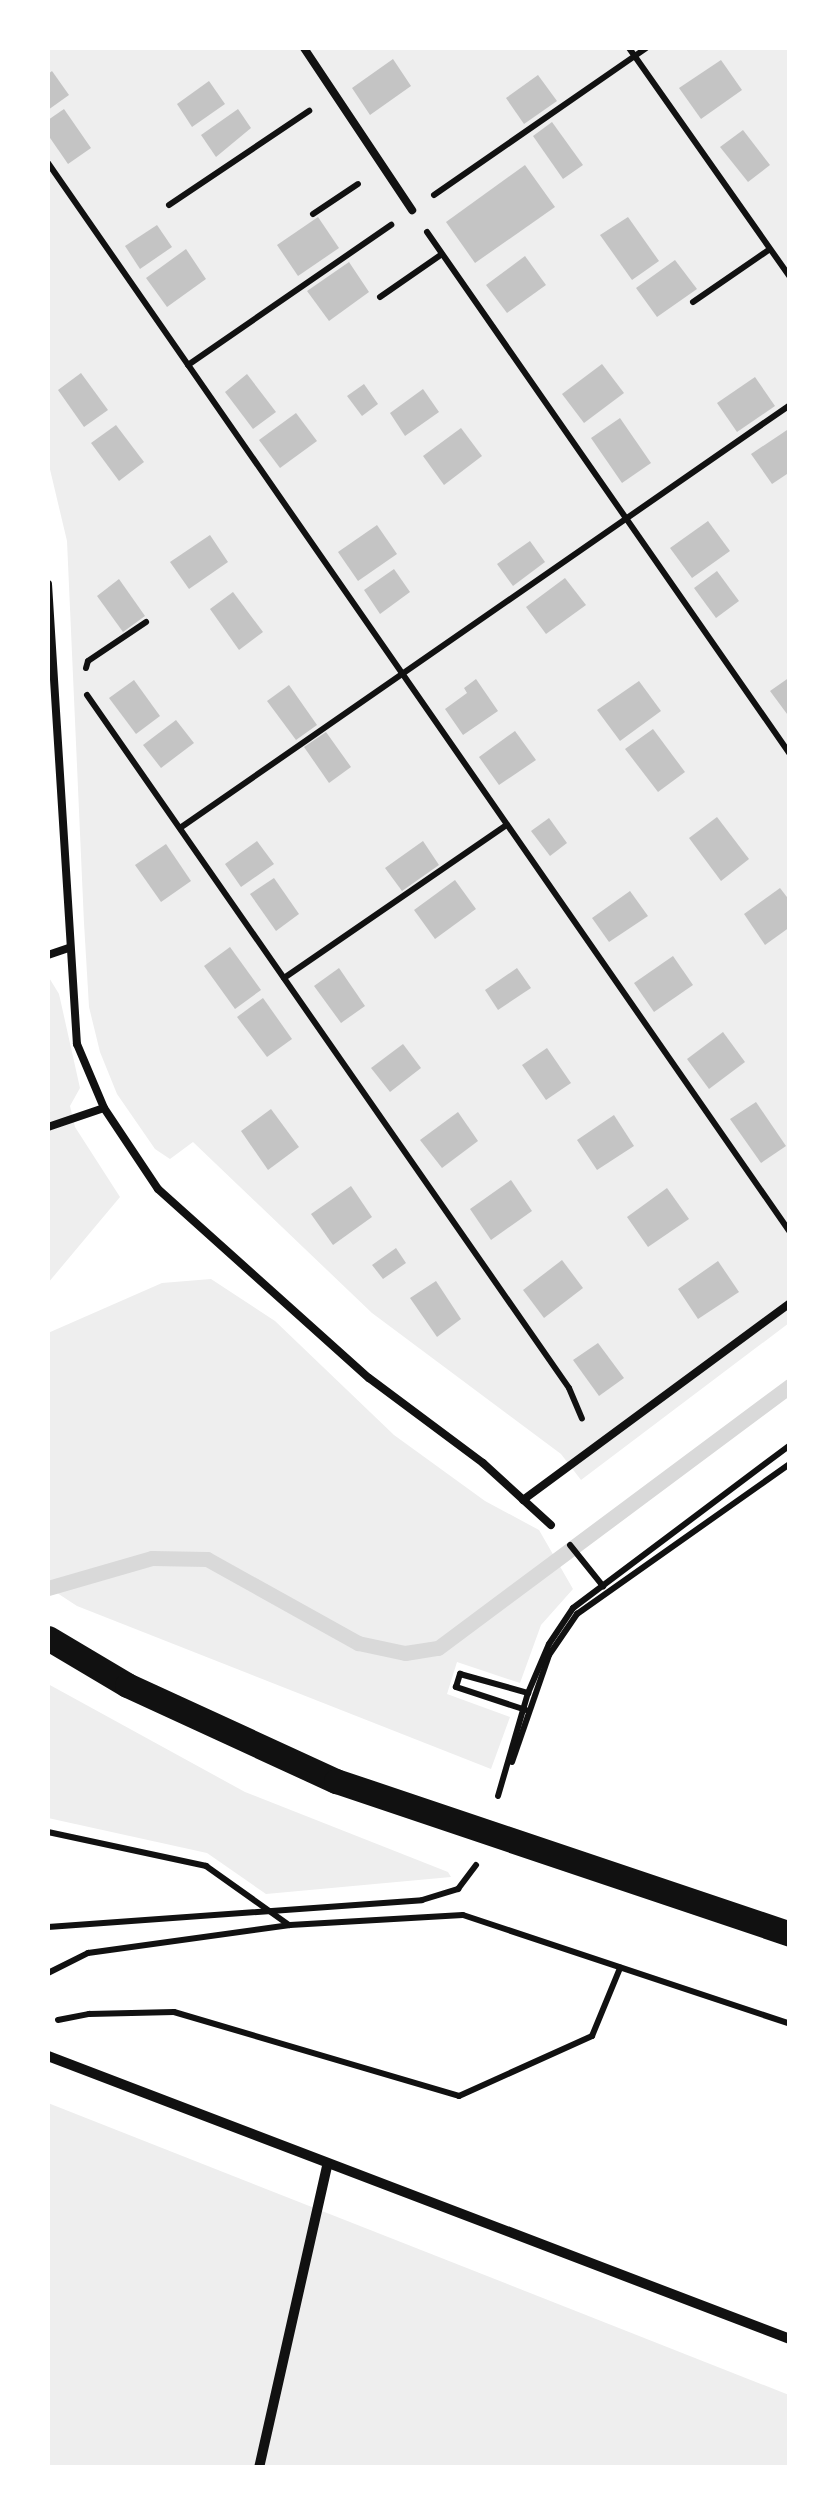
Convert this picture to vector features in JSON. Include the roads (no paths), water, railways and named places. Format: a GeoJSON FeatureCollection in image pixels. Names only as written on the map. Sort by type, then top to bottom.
{"type":"FeatureCollection","features":[{"type":"Feature","properties":{"kind":"main road"},"geometry":{"type":"LineString","coordinates":[[50,1639],[127,1686],[336,1781],[790,1934]]}},
{"type":"Feature","properties":{"kind":"street"},"geometry":{"type":"LineString","coordinates":[[48,2056],[326,2166],[790,2338]]}},
{"type":"Feature","properties":{"kind":"street"},"geometry":{"type":"LineString","coordinates":[[259,2468],[326,2166]]}},
{"type":"Feature","properties":{"kind":"lane"},"geometry":{"type":"LineString","coordinates":[[304,48],[412,210]]}},
{"type":"Feature","properties":{"kind":"lane"},"geometry":{"type":"LineString","coordinates":[[48,584],[76,1044],[104,1108],[158,1188],[369,1378],[551,1525]]}},
{"type":"Feature","properties":{"kind":"lane"},"geometry":{"type":"LineString","coordinates":[[48,955],[68,948]]}},
{"type":"Feature","properties":{"kind":"lane"},"geometry":{"type":"LineString","coordinates":[[48,1128],[104,1108]]}},
{"type":"Feature","properties":{"kind":"lane"},"geometry":{"type":"LineString","coordinates":[[524,1500],[790,1303]]}},
{"type":"Feature","properties":{"kind":"waterway"},"geometry":{"type":"LineString","coordinates":[[48,1588],[152,1558],[207,1559],[358,1643],[405,1653],[438,1648],[790,1386]]}}]}
